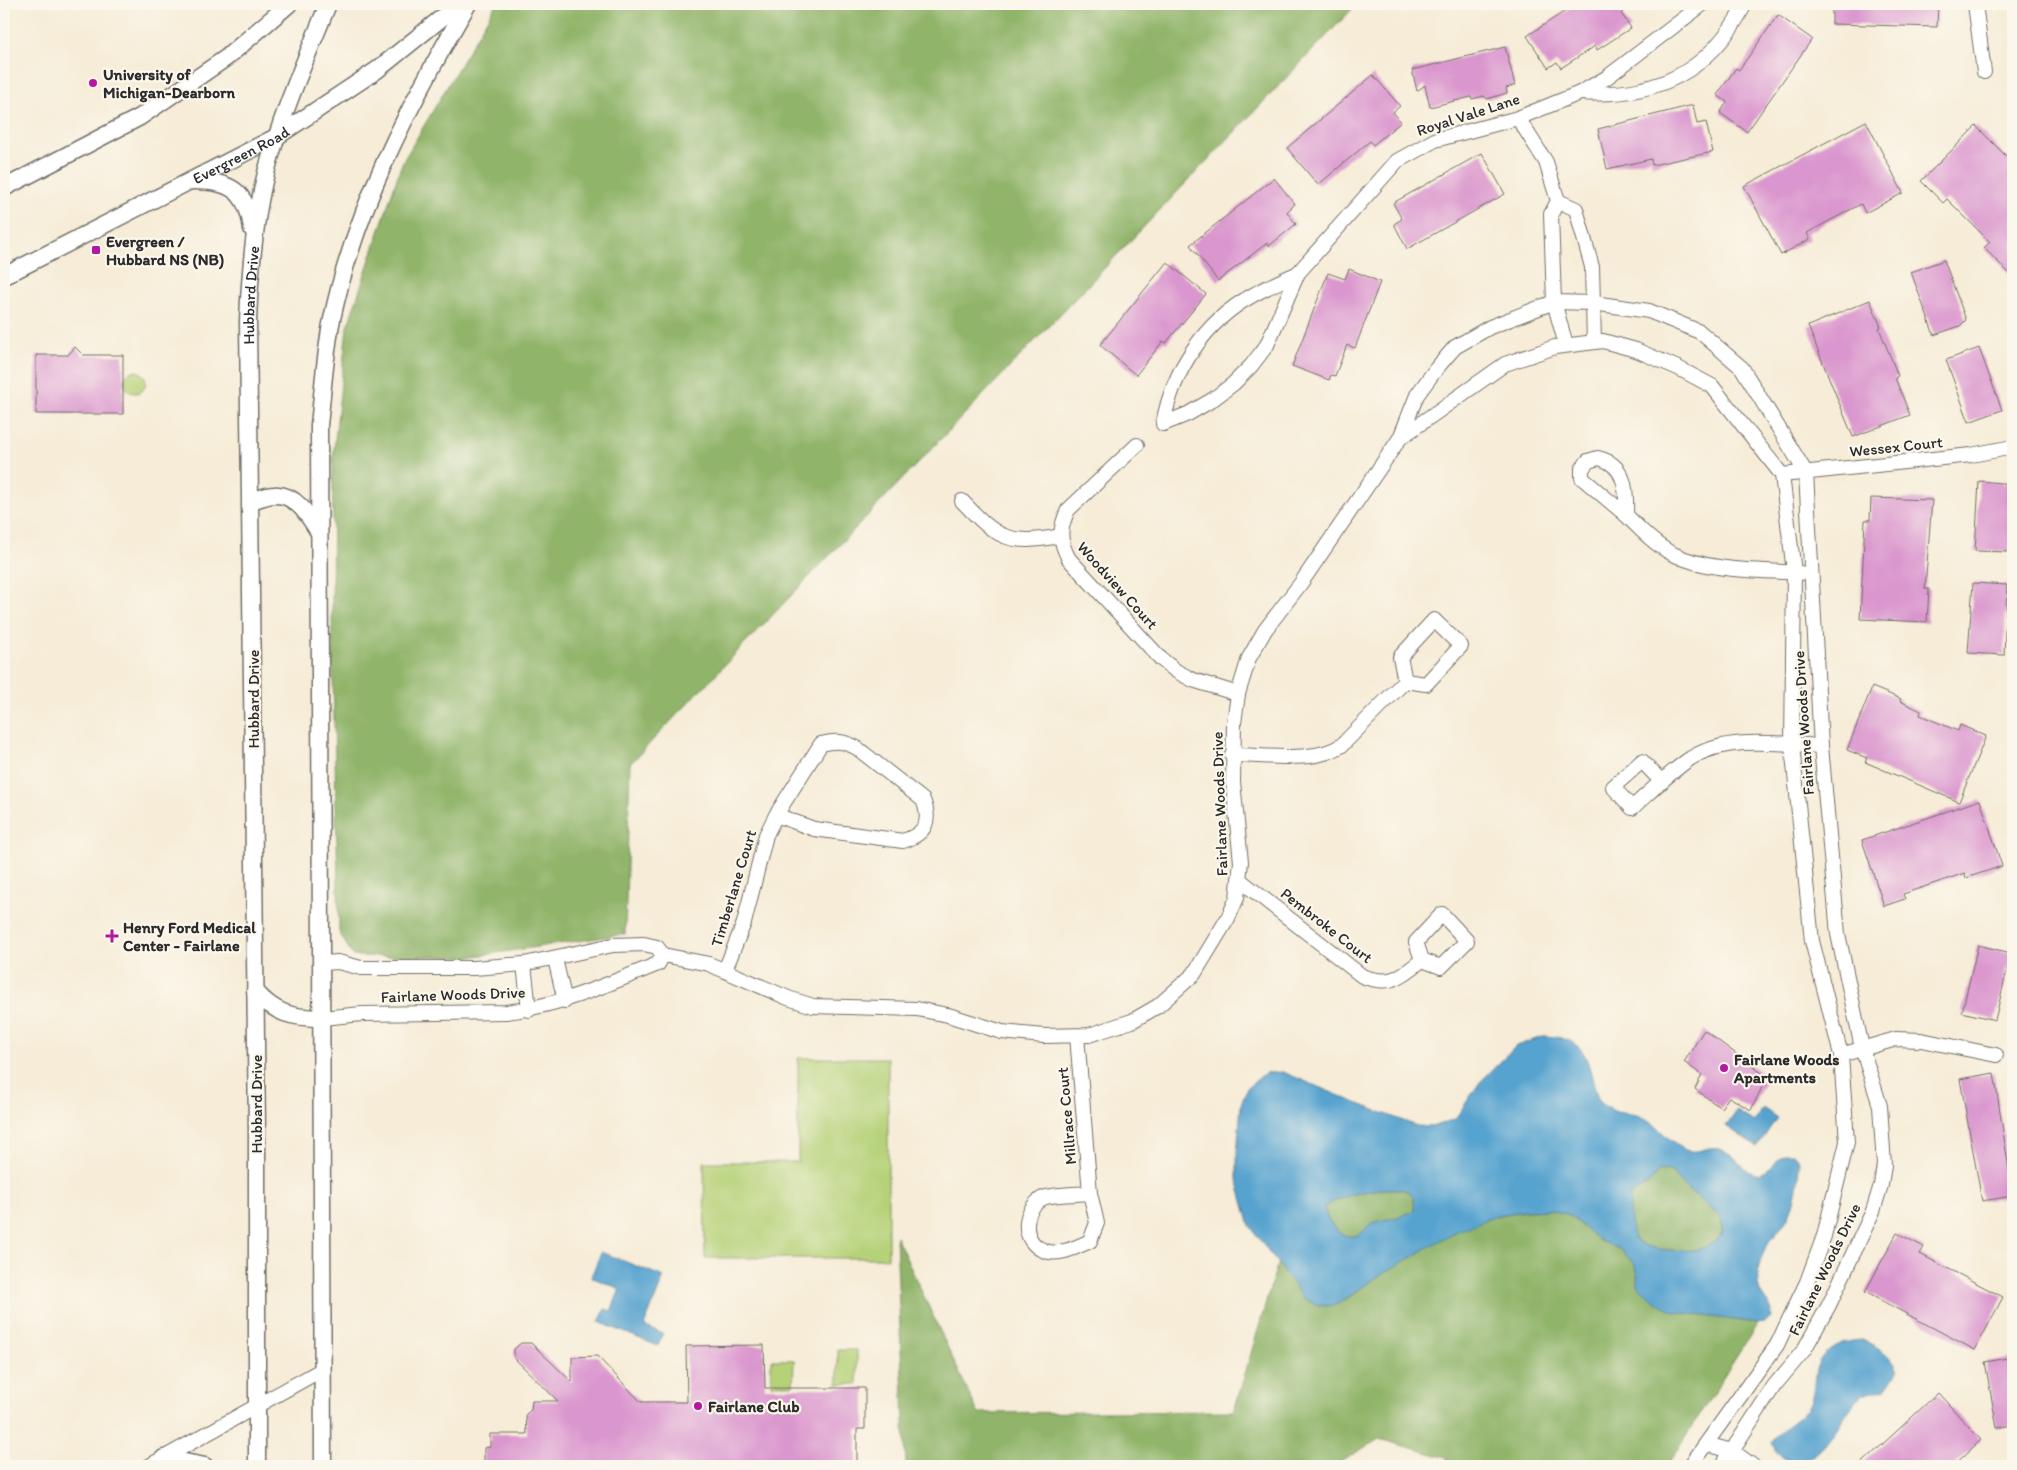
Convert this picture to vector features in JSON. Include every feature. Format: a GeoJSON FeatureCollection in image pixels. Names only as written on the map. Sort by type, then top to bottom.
{"type":"FeatureCollection","features":[{"type":"Feature","properties":{"kind":"street"},"geometry":{"type":"LineString","coordinates":[[4,188],[140,118],[226,58],[289,4]]}},
{"type":"Feature","properties":{"kind":"street","name":"Hubbard Drive"},"geometry":{"type":"LineString","coordinates":[[258,1466],[256,991],[248,321],[253,242],[264,183],[276,137],[328,4]]}},
{"type":"Feature","properties":{"kind":"street","name":"Evergreen Road"},"geometry":{"type":"LineString","coordinates":[[6,273],[276,137],[377,70],[459,4]]}},
{"type":"Feature","properties":{"kind":"street"},"geometry":{"type":"LineString","coordinates":[[323,1466],[319,425],[332,321],[350,252],[375,182],[396,135],[468,4]]}},
{"type":"Feature","properties":{"kind":"street","name":"Royal Vale Lane"},"geometry":{"type":"LineString","coordinates":[[1298,273],[1252,295],[1211,327],[1193,349],[1178,375],[1168,399],[1163,424],[1188,414],[1212,400],[1233,384],[1251,366],[1267,345],[1298,273],[1397,161],[1435,140],[1518,118],[1580,93],[1606,78],[1703,4]]}},
{"type":"Feature","properties":{"kind":"street","name":"Royal Vale Lane"},"geometry":{"type":"LineString","coordinates":[[1580,93],[1607,95],[1637,91],[1674,78],[1692,69],[1715,49],[1733,27],[1745,4]]}},
{"type":"Feature","properties":{"kind":"street"},"geometry":{"type":"LineString","coordinates":[[1975,4],[1984,72]]}},
{"type":"Feature","properties":{"kind":"street"},"geometry":{"type":"LineString","coordinates":[[1518,118],[1546,162],[1558,201],[1551,214],[1554,302],[1566,345]]}},
{"type":"Feature","properties":{"kind":"street"},"geometry":{"type":"LineString","coordinates":[[190,181],[212,181],[232,187],[244,199],[250,213],[253,242]]}},
{"type":"Feature","properties":{"kind":"street"},"geometry":{"type":"LineString","coordinates":[[1558,201],[1576,209],[1592,267],[1594,342]]}},
{"type":"Feature","properties":{"kind":"street","name":"Fairlane Woods Drive"},"geometry":{"type":"LineString","coordinates":[[322,963],[338,962],[361,968],[474,968],[524,964],[626,944],[644,944],[657,948],[663,955],[710,964],[788,998],[813,1006],[912,1008],[948,1015],[1002,1032],[1044,1036],[1077,1036],[1104,1031],[1132,1021],[1158,1006],[1182,987],[1194,974],[1228,918],[1237,898],[1240,880],[1232,755],[1238,694],[1249,658],[1264,630],[1301,583],[1400,438],[1417,395],[1455,347],[1490,327],[1554,302],[1593,304],[1649,312],[1700,332],[1742,368],[1806,473],[1821,746],[1838,934],[1862,1048],[1880,1106],[1884,1165],[1881,1185],[1873,1211],[1833,1297],[1804,1350],[1774,1386],[1722,1466]]}},
{"type":"Feature","properties":{"kind":"street","name":"Fairlane Woods Drive"},"geometry":{"type":"LineString","coordinates":[[1400,438],[1505,364],[1555,347],[1603,341],[1636,350],[1678,368],[1712,386],[1782,475],[1794,572],[1792,745],[1812,941],[1841,1055],[1847,1142],[1824,1236],[1807,1282],[1777,1345],[1690,1466]]}},
{"type":"Feature","properties":{"kind":"street","name":"Woodview Court"},"geometry":{"type":"LineString","coordinates":[[1137,445],[1068,510],[1062,522],[1060,536],[1062,547],[1069,559],[1161,659],[1193,680],[1238,694]]}},
{"type":"Feature","properties":{"kind":"street","name":"Wessex Court"},"geometry":{"type":"LineString","coordinates":[[1782,475],[1971,455],[2013,447]]}},
{"type":"Feature","properties":{"kind":"street"},"geometry":{"type":"LineString","coordinates":[[251,501],[275,495],[288,497],[308,515],[318,531]]}},
{"type":"Feature","properties":{"kind":"street"},"geometry":{"type":"LineString","coordinates":[[962,501],[988,529],[1001,536],[1036,541],[1060,536]]}},
{"type":"Feature","properties":{"kind":"street"},"geometry":{"type":"LineString","coordinates":[[1626,515],[1656,543],[1672,554],[1690,561],[1708,565],[1812,573]]}},
{"type":"Feature","properties":{"kind":"street"},"geometry":{"type":"LineString","coordinates":[[1434,620],[1461,646],[1426,684],[1405,681],[1400,657],[1434,620]]}},
{"type":"Feature","properties":{"kind":"street"},"geometry":{"type":"LineString","coordinates":[[1232,755],[1312,756],[1332,753],[1405,681]]}},
{"type":"Feature","properties":{"kind":"street","name":"Timberlane Court"},"geometry":{"type":"LineString","coordinates":[[725,970],[744,923],[766,835],[776,816],[820,744],[832,740],[846,742],[857,748],[923,800],[928,812],[926,825],[916,837],[902,841],[814,829],[776,816]]}},
{"type":"Feature","properties":{"kind":"street"},"geometry":{"type":"LineString","coordinates":[[1662,782],[1692,758],[1707,751],[1734,744],[1821,746]]}},
{"type":"Feature","properties":{"kind":"street","name":"Pembroke Court"},"geometry":{"type":"LineString","coordinates":[[1240,880],[1362,976],[1385,981],[1397,979],[1422,960]]}},
{"type":"Feature","properties":{"kind":"street","name":"Fairlane Woods Drive"},"geometry":{"type":"LineString","coordinates":[[322,1018],[362,1014],[529,1010],[565,1000],[658,964],[663,955]]}},
{"type":"Feature","properties":{"kind":"street"},"geometry":{"type":"LineString","coordinates":[[555,959],[565,1000]]}},
{"type":"Feature","properties":{"kind":"street"},"geometry":{"type":"LineString","coordinates":[[524,964],[529,1010]]}},
{"type":"Feature","properties":{"kind":"street"},"geometry":{"type":"LineString","coordinates":[[256,991],[267,1004],[282,1013],[309,1018],[322,1018]]}},
{"type":"Feature","properties":{"kind":"street","name":"Millrace Court"},"geometry":{"type":"LineString","coordinates":[[1077,1036],[1090,1193],[1097,1223],[1090,1241],[1072,1250],[1047,1252],[1033,1245],[1026,1229],[1029,1210],[1042,1198],[1090,1193]]}},
{"type":"Feature","properties":{"kind":"street"},"geometry":{"type":"LineString","coordinates":[[1841,1055],[1896,1039],[1921,1040],[1996,1055]]}},
{"type":"Feature","properties":{"kind":"street"},"geometry":{"type":"LineString","coordinates":[[149,1466],[323,1369]]}},
{"type":"Feature","properties":{"kind":"street"},"geometry":{"type":"LineString","coordinates":[[1706,1444],[1732,1451],[1753,1466]]}},
{"type":"Feature","properties":{"kind":"street"},"geometry":{"type":"LineString","coordinates":[[164,1458],[205,1466]]}},
{"type":"Feature","properties":{"kind":"green space"},"geometry":{"type":"Polygon","coordinates":[[[496,4],[1357,4],[630,764],[625,934],[469,957],[353,956],[339,932],[332,634],[333,458],[347,328],[402,163],[496,4]]]}},
{"type":"Feature","properties":{"kind":"green space"},"geometry":{"type":"Polygon","coordinates":[[[135,371],[143,374],[146,382],[143,390],[135,393],[127,390],[124,382],[127,374],[135,371]]]}},
{"type":"Feature","properties":{"kind":"green space"},"geometry":{"type":"Polygon","coordinates":[[[798,1058],[888,1058],[888,1258],[705,1258],[704,1162],[798,1162],[798,1058]]]}},
{"type":"Feature","properties":{"kind":"green space"},"geometry":{"type":"Polygon","coordinates":[[[1666,1170],[1672,1172],[1680,1183],[1715,1212],[1722,1221],[1723,1231],[1709,1245],[1697,1250],[1657,1249],[1640,1244],[1633,1237],[1629,1205],[1630,1195],[1650,1182],[1658,1171],[1666,1170]]]}},
{"type":"Feature","properties":{"kind":"green space"},"geometry":{"type":"Polygon","coordinates":[[[1380,1189],[1399,1189],[1409,1192],[1413,1196],[1414,1210],[1373,1223],[1358,1235],[1346,1236],[1331,1224],[1324,1207],[1351,1195],[1380,1189]]]}},
{"type":"Feature","properties":{"kind":"green space"},"geometry":{"type":"Polygon","coordinates":[[[1549,1210],[1567,1214],[1600,1241],[1619,1249],[1634,1263],[1638,1274],[1697,1315],[1758,1323],[1667,1466],[1447,1466],[1447,1458],[1379,1439],[1333,1466],[906,1466],[896,1236],[978,1413],[1234,1411],[1278,1262],[1292,1283],[1310,1301],[1318,1305],[1333,1305],[1340,1303],[1421,1249],[1453,1232],[1485,1219],[1506,1214],[1549,1210]]]}},
{"type":"Feature","properties":{"kind":"green space"},"geometry":{"type":"Polygon","coordinates":[[[838,1350],[857,1350],[857,1384],[838,1384],[838,1350]]]}},
{"type":"Feature","properties":{"kind":"green space"},"geometry":{"type":"Polygon","coordinates":[[[771,1360],[794,1360],[793,1385],[771,1384],[771,1360]]]}},
{"type":"Feature","properties":{"kind":"water"},"geometry":{"type":"Polygon","coordinates":[[[1545,1036],[1573,1042],[1586,1057],[1600,1103],[1617,1112],[1640,1116],[1672,1141],[1689,1151],[1712,1148],[1723,1150],[1733,1156],[1750,1172],[1757,1174],[1768,1169],[1785,1154],[1793,1154],[1799,1161],[1798,1183],[1793,1204],[1788,1218],[1768,1244],[1759,1265],[1759,1288],[1772,1310],[1771,1317],[1764,1322],[1758,1323],[1674,1312],[1655,1301],[1638,1286],[1638,1274],[1634,1262],[1619,1249],[1600,1241],[1567,1214],[1549,1210],[1498,1215],[1455,1232],[1377,1277],[1338,1304],[1327,1306],[1315,1304],[1303,1298],[1250,1226],[1237,1180],[1241,1104],[1247,1088],[1265,1073],[1283,1072],[1417,1126],[1432,1127],[1455,1119],[1480,1082],[1516,1046],[1545,1036]],[[1666,1170],[1658,1172],[1650,1182],[1630,1195],[1631,1226],[1635,1240],[1648,1247],[1678,1251],[1697,1250],[1709,1245],[1723,1231],[1722,1221],[1715,1212],[1680,1183],[1672,1172],[1666,1170]],[[1380,1189],[1351,1195],[1324,1207],[1331,1224],[1346,1236],[1358,1235],[1373,1223],[1414,1210],[1413,1196],[1409,1192],[1399,1189],[1380,1189]]]}},
{"type":"Feature","properties":{"kind":"water"},"geometry":{"type":"Polygon","coordinates":[[[1763,1108],[1777,1118],[1757,1147],[1726,1126],[1737,1111],[1754,1122],[1763,1108]]]}},
{"type":"Feature","properties":{"kind":"water"},"geometry":{"type":"Polygon","coordinates":[[[601,1252],[664,1277],[644,1326],[663,1334],[658,1346],[599,1322],[605,1309],[611,1311],[620,1289],[591,1277],[601,1252]]]}},
{"type":"Feature","properties":{"kind":"water"},"geometry":{"type":"Polygon","coordinates":[[[1862,1340],[1879,1348],[1892,1360],[1898,1371],[1893,1380],[1883,1389],[1862,1396],[1856,1401],[1830,1438],[1815,1454],[1805,1459],[1794,1461],[1783,1458],[1775,1450],[1772,1443],[1779,1433],[1803,1413],[1810,1403],[1816,1370],[1822,1357],[1840,1344],[1862,1340]]]}},
{"type":"Feature","properties":{"kind":"building"},"geometry":{"type":"Polygon","coordinates":[[[1576,4],[1636,4],[1621,13],[1631,28],[1597,50],[1595,46],[1561,68],[1557,62],[1548,68],[1527,36],[1576,4]]]}},
{"type":"Feature","properties":{"kind":"building"},"geometry":{"type":"Polygon","coordinates":[[[1832,4],[1938,4],[1937,27],[1832,24],[1832,4]]]}},
{"type":"Feature","properties":{"kind":"building"},"geometry":{"type":"Polygon","coordinates":[[[1778,15],[1812,39],[1747,132],[1720,113],[1727,102],[1717,95],[1736,68],[1739,70],[1778,15]]]}},
{"type":"Feature","properties":{"kind":"building"},"geometry":{"type":"Polygon","coordinates":[[[1505,47],[1515,85],[1506,88],[1507,93],[1487,99],[1484,96],[1472,99],[1471,97],[1430,107],[1425,85],[1417,91],[1412,70],[1505,47]]]}},
{"type":"Feature","properties":{"kind":"building"},"geometry":{"type":"Polygon","coordinates":[[[1373,75],[1400,106],[1393,112],[1401,122],[1373,145],[1370,141],[1318,185],[1287,148],[1373,75]]]}},
{"type":"Feature","properties":{"kind":"building"},"geometry":{"type":"Polygon","coordinates":[[[1693,105],[1697,124],[1706,122],[1713,152],[1652,165],[1651,159],[1607,169],[1598,129],[1693,105]]]}},
{"type":"Feature","properties":{"kind":"building"},"geometry":{"type":"Polygon","coordinates":[[[1866,121],[1903,193],[1865,213],[1861,204],[1807,233],[1810,239],[1781,255],[1744,186],[1866,121]]]}},
{"type":"Feature","properties":{"kind":"building"},"geometry":{"type":"Polygon","coordinates":[[[1976,126],[2013,163],[2013,277],[1984,248],[1990,242],[1947,199],[1943,203],[1921,181],[1976,126]]]}},
{"type":"Feature","properties":{"kind":"building"},"geometry":{"type":"Polygon","coordinates":[[[1482,153],[1505,194],[1407,249],[1394,224],[1402,219],[1393,203],[1482,153]]]}},
{"type":"Feature","properties":{"kind":"building"},"geometry":{"type":"Polygon","coordinates":[[[1274,178],[1295,204],[1287,212],[1296,224],[1269,246],[1267,243],[1218,281],[1190,245],[1274,178]]]}},
{"type":"Feature","properties":{"kind":"building"},"geometry":{"type":"Polygon","coordinates":[[[1944,260],[1966,320],[1960,326],[1934,335],[1911,272],[1944,260]]]}},
{"type":"Feature","properties":{"kind":"building"},"geometry":{"type":"Polygon","coordinates":[[[1167,262],[1206,294],[1166,343],[1163,341],[1136,375],[1100,345],[1167,262]]]}},
{"type":"Feature","properties":{"kind":"building"},"geometry":{"type":"Polygon","coordinates":[[[1349,269],[1380,282],[1355,348],[1347,345],[1335,376],[1331,375],[1329,380],[1292,366],[1328,273],[1345,279],[1349,269]]]}},
{"type":"Feature","properties":{"kind":"building"},"geometry":{"type":"Polygon","coordinates":[[[1870,300],[1898,376],[1895,378],[1910,415],[1853,437],[1808,326],[1870,300]]]}},
{"type":"Feature","properties":{"kind":"building"},"geometry":{"type":"Polygon","coordinates":[[[75,347],[83,355],[123,355],[123,414],[36,414],[36,355],[68,355],[75,347]]]}},
{"type":"Feature","properties":{"kind":"building"},"geometry":{"type":"Polygon","coordinates":[[[1979,348],[2002,410],[1969,422],[1946,360],[1979,348]]]}},
{"type":"Feature","properties":{"kind":"building"},"geometry":{"type":"Polygon","coordinates":[[[1979,481],[2013,484],[2010,552],[1975,551],[1979,481]]]}},
{"type":"Feature","properties":{"kind":"building"},"geometry":{"type":"Polygon","coordinates":[[[1871,498],[1932,500],[1925,589],[1929,589],[1927,622],[1860,619],[1865,520],[1870,520],[1871,498]]]}},
{"type":"Feature","properties":{"kind":"building"},"geometry":{"type":"Polygon","coordinates":[[[1973,583],[2007,585],[2004,655],[1968,653],[1973,583]]]}},
{"type":"Feature","properties":{"kind":"building"},"geometry":{"type":"Polygon","coordinates":[[[1872,687],[1901,699],[1900,701],[1921,711],[1920,715],[1958,731],[1960,725],[1986,736],[1959,802],[1865,762],[1867,758],[1847,750],[1872,687]]]}},
{"type":"Feature","properties":{"kind":"building"},"geometry":{"type":"Polygon","coordinates":[[[1980,800],[2002,866],[1966,878],[1965,873],[1903,894],[1905,899],[1884,906],[1862,840],[1980,800]]]}},
{"type":"Feature","properties":{"kind":"building"},"geometry":{"type":"Polygon","coordinates":[[[1978,945],[2011,953],[1995,1020],[1962,1012],[1978,945]]]}},
{"type":"Feature","properties":{"kind":"building","name":"Fairlane Woods Apartments"},"geometry":{"type":"Polygon","coordinates":[[[1704,1030],[1767,1077],[1751,1110],[1729,1097],[1721,1108],[1695,1089],[1702,1075],[1684,1062],[1704,1030]]]}},
{"type":"Feature","properties":{"kind":"building"},"geometry":{"type":"Polygon","coordinates":[[[1994,1073],[2013,1196],[1982,1201],[1960,1079],[1994,1073]]]}},
{"type":"Feature","properties":{"kind":"building"},"geometry":{"type":"Polygon","coordinates":[[[1897,1233],[1924,1247],[1920,1254],[2003,1297],[1975,1350],[1865,1292],[1897,1233]]]}},
{"type":"Feature","properties":{"kind":"building","name":"Fairlane Club"},"geometry":{"type":"Polygon","coordinates":[[[521,1343],[531,1343],[572,1382],[572,1357],[597,1356],[641,1402],[687,1402],[686,1346],[764,1345],[765,1388],[865,1388],[865,1429],[857,1429],[857,1466],[484,1466],[484,1448],[490,1447],[490,1434],[527,1434],[526,1414],[531,1410],[532,1401],[558,1401],[514,1358],[514,1349],[521,1343]]]}},
{"type":"Feature","properties":{"kind":"building"},"geometry":{"type":"Polygon","coordinates":[[[2013,1357],[2013,1425],[1997,1428],[1985,1362],[2013,1357]]]}},
{"type":"Feature","properties":{"kind":"building"},"geometry":{"type":"Polygon","coordinates":[[[1938,1393],[1981,1440],[1953,1466],[1859,1466],[1938,1393]]]}},
{"type":"Feature","properties":{"kind":"place","name":"University of Michigan-Dearborn"},"geometry":{"type":"Point","coordinates":[93,83]}},
{"type":"Feature","properties":{"kind":"place","name":"Evergreen / Hubbard NS (NB)"},"geometry":{"type":"Point","coordinates":[96,250]}},
{"type":"Feature","properties":{"kind":"place","name":"Henry Ford Medical Center - Fairlane"},"geometry":{"type":"Point","coordinates":[112,936]}},
{"type":"Feature","properties":{"kind":"place","name":"Fairlane Woods Apartments"},"geometry":{"type":"Point","coordinates":[1724,1068]}},
{"type":"Feature","properties":{"kind":"place","name":"Fairlane Club"},"geometry":{"type":"Point","coordinates":[698,1406]}}]}
